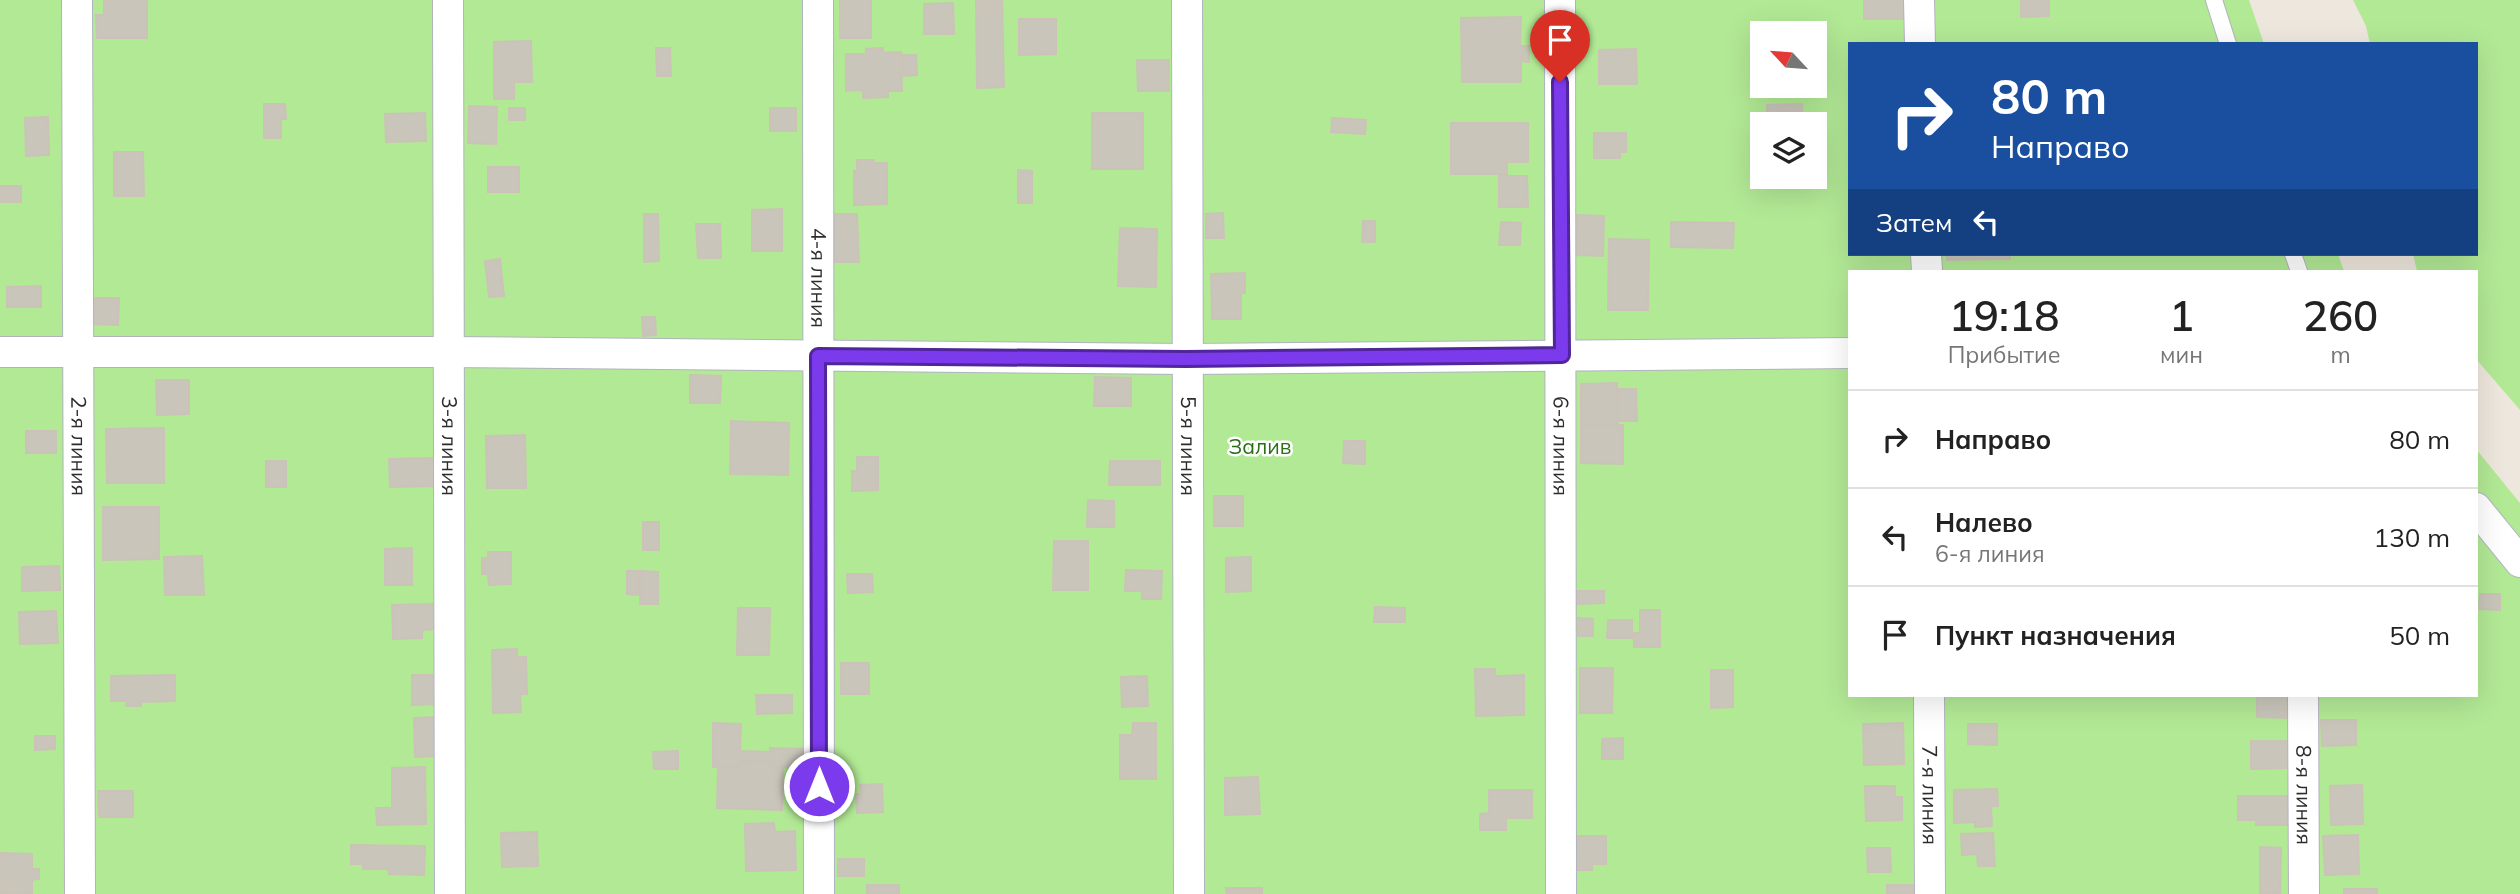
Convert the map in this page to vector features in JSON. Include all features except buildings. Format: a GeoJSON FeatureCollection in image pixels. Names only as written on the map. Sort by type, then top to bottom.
{"type":"FeatureCollection","features":[{"type":"Feature","properties":{"kind":"street","name":"2-я линия"},"geometry":{"type":"LineString","coordinates":[[77,0],[80,894]]}},
{"type":"Feature","properties":{"kind":"street","name":"3-я линия"},"geometry":{"type":"LineString","coordinates":[[447,0],[450,894]]}},
{"type":"Feature","properties":{"kind":"street","name":"4-я линия"},"geometry":{"type":"LineString","coordinates":[[818,0],[819,894]]}},
{"type":"Feature","properties":{"kind":"street","name":"5-я линия"},"geometry":{"type":"LineString","coordinates":[[1187,0],[1189,894]]}},
{"type":"Feature","properties":{"kind":"street","name":"6-я линия"},"geometry":{"type":"LineString","coordinates":[[1560,0],[1561,894]]}},
{"type":"Feature","properties":{"kind":"street"},"geometry":{"type":"LineString","coordinates":[[1919,0],[1920,42]]}},
{"type":"Feature","properties":{"kind":"street"},"geometry":{"type":"LineString","coordinates":[[0,352],[448,352],[1186,359],[1848,353]]}},
{"type":"Feature","properties":{"kind":"street"},"geometry":{"type":"LineString","coordinates":[[2478,510],[2520,562]]}},
{"type":"Feature","properties":{"kind":"street","name":"7-я линия"},"geometry":{"type":"LineString","coordinates":[[1929,697],[1930,894]]}},
{"type":"Feature","properties":{"kind":"street","name":"8-я линия"},"geometry":{"type":"LineString","coordinates":[[2303,697],[2304,894]]}},
{"type":"Feature","properties":{"kind":"lane"},"geometry":{"type":"LineString","coordinates":[[2214,0],[2227,42]]}},
{"type":"Feature","properties":{"kind":"green space","name":"Залив"},"geometry":{"type":"Polygon","coordinates":[[[0,0],[2249,0],[2263,42],[1848,42],[1848,256],[2339,256],[2344,270],[1848,270],[1848,697],[2478,697],[2478,451],[2520,503],[2520,894],[0,894],[0,0]]]}},
{"type":"Feature","properties":{"kind":"green space"},"geometry":{"type":"Polygon","coordinates":[[[2353,0],[2520,0],[2520,410],[2478,361],[2478,270],[2417,270],[2413,256],[2478,256],[2478,42],[2370,42],[2366,26],[2353,0]]]}},
{"type":"Feature","properties":{"kind":"route"},"geometry":{"type":"LineString","coordinates":[[819,786],[818,356],[1186,359],[1562,355],[1560,82]]}}]}
